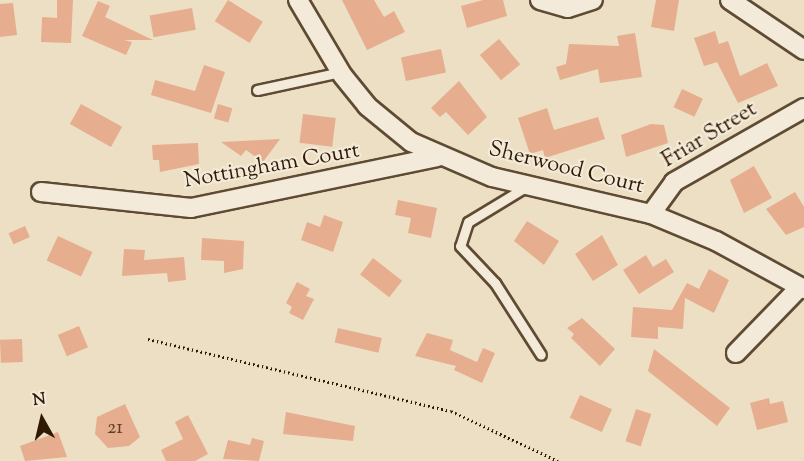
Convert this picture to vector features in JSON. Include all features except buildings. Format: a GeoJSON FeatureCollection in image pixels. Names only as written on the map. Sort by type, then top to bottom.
{"type":"FeatureCollection","features":[{"type":"Feature","properties":{"kind":"street","name":"Sherwood Court"},"geometry":{"type":"LineString","coordinates":[[298,0],[340,72],[381,119],[437,157],[529,185],[651,214],[802,288],[736,353]]}},
{"type":"Feature","properties":{"kind":"street"},"geometry":{"type":"LineString","coordinates":[[540,0],[568,8],[593,0]]}},
{"type":"Feature","properties":{"kind":"street"},"geometry":{"type":"LineString","coordinates":[[730,0],[804,50]]}},
{"type":"Feature","properties":{"kind":"street","name":"Friar Street"},"geometry":{"type":"LineString","coordinates":[[651,214],[674,182],[804,108]]}},
{"type":"Feature","properties":{"kind":"street","name":"Nottingham Court"},"geometry":{"type":"LineString","coordinates":[[41,192],[191,208],[437,157]]}},
{"type":"Feature","properties":{"kind":"lane"},"geometry":{"type":"LineString","coordinates":[[257,90],[340,72]]}},
{"type":"Feature","properties":{"kind":"lane"},"geometry":{"type":"LineString","coordinates":[[529,185],[468,222],[460,246],[495,283],[541,355]]}},
{"type":"Feature","properties":{"kind":"path"},"geometry":{"type":"LineString","coordinates":[[148,339],[451,411],[558,461]]}}]}
